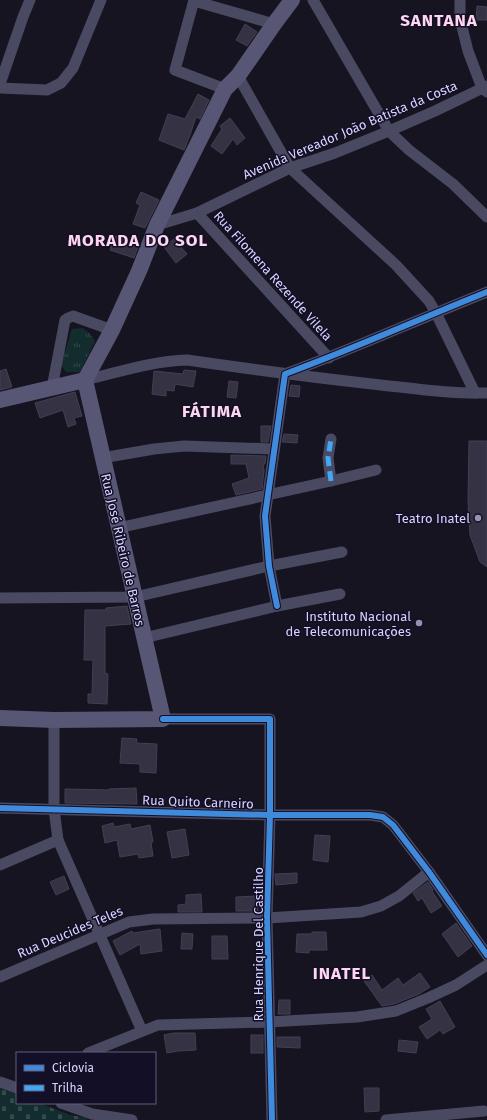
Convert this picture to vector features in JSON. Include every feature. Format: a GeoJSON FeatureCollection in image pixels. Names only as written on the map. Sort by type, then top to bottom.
{"type":"FeatureCollection","features":[{"type":"Feature","properties":{"kind":"main road"},"geometry":{"type":"LineString","coordinates":[[0,400],[85,380],[112,330],[139,271],[157,225],[225,89],[238,76],[292,0]]}},
{"type":"Feature","properties":{"kind":"main road","name":"Rua José Ribeiro de Barros"},"geometry":{"type":"LineString","coordinates":[[85,380],[163,719]]}},
{"type":"Feature","properties":{"kind":"main road"},"geometry":{"type":"LineString","coordinates":[[0,718],[54,720],[163,719]]}},
{"type":"Feature","properties":{"kind":"street"},"geometry":{"type":"LineString","coordinates":[[0,84],[30,0]]}},
{"type":"Feature","properties":{"kind":"street"},"geometry":{"type":"LineString","coordinates":[[0,88],[47,90],[61,82],[73,68],[101,0]]}},
{"type":"Feature","properties":{"kind":"street"},"geometry":{"type":"LineString","coordinates":[[225,89],[175,70],[194,0],[274,24]]}},
{"type":"Feature","properties":{"kind":"street"},"geometry":{"type":"LineString","coordinates":[[313,0],[389,131],[409,150],[453,184],[487,217]]}},
{"type":"Feature","properties":{"kind":"street"},"geometry":{"type":"LineString","coordinates":[[460,0],[460,18],[468,51],[485,89]]}},
{"type":"Feature","properties":{"kind":"street"},"geometry":{"type":"LineString","coordinates":[[238,76],[290,168],[396,265],[429,301],[436,312],[475,393]]}},
{"type":"Feature","properties":{"kind":"street","name":"Avenida Vereador João Batista da Costa"},"geometry":{"type":"LineString","coordinates":[[157,225],[197,214],[290,168],[335,153],[485,89]]}},
{"type":"Feature","properties":{"kind":"street","name":"Rua Filomena Rezende Vilela"},"geometry":{"type":"LineString","coordinates":[[197,214],[329,358]]}},
{"type":"Feature","properties":{"kind":"street"},"geometry":{"type":"LineString","coordinates":[[285,374],[329,358],[436,312],[487,292]]}},
{"type":"Feature","properties":{"kind":"street"},"geometry":{"type":"LineString","coordinates":[[52,388],[65,320],[72,316],[112,330]]}},
{"type":"Feature","properties":{"kind":"street"},"geometry":{"type":"LineString","coordinates":[[85,380],[155,363],[187,360],[285,374],[423,390],[487,393]]}},
{"type":"Feature","properties":{"kind":"street"},"geometry":{"type":"LineString","coordinates":[[277,606],[269,566],[265,516],[285,374]]}},
{"type":"Feature","properties":{"kind":"street"},"geometry":{"type":"LineString","coordinates":[[330,481],[328,458],[331,439]]}},
{"type":"Feature","properties":{"kind":"street"},"geometry":{"type":"LineString","coordinates":[[102,458],[154,449],[184,446],[274,449]]}},
{"type":"Feature","properties":{"kind":"street"},"geometry":{"type":"LineString","coordinates":[[118,528],[376,470]]}},
{"type":"Feature","properties":{"kind":"street"},"geometry":{"type":"LineString","coordinates":[[0,598],[135,597],[269,566],[342,552]]}},
{"type":"Feature","properties":{"kind":"street"},"geometry":{"type":"LineString","coordinates":[[144,638],[277,606],[340,594]]}},
{"type":"Feature","properties":{"kind":"street","name":"Rua Henrique Del Castilho"},"geometry":{"type":"LineString","coordinates":[[163,719],[270,719],[270,815],[267,918],[272,1120]]}},
{"type":"Feature","properties":{"kind":"street"},"geometry":{"type":"LineString","coordinates":[[54,720],[54,809],[58,840],[142,1031]]}},
{"type":"Feature","properties":{"kind":"street","name":"Rua Quito Carneiro"},"geometry":{"type":"LineString","coordinates":[[0,808],[270,815],[370,815],[383,817],[393,824],[429,872]]}},
{"type":"Feature","properties":{"kind":"street"},"geometry":{"type":"LineString","coordinates":[[0,865],[58,840]]}},
{"type":"Feature","properties":{"kind":"street"},"geometry":{"type":"LineString","coordinates":[[429,872],[487,955]]}},
{"type":"Feature","properties":{"kind":"street","name":"Rua Deucides Teles"},"geometry":{"type":"LineString","coordinates":[[0,977],[129,922],[153,919],[267,918],[361,912],[380,906],[399,896],[429,872]]}},
{"type":"Feature","properties":{"kind":"street"},"geometry":{"type":"LineString","coordinates":[[90,1052],[158,1025],[269,1022],[357,1017],[396,1011],[456,985],[487,964]]}},
{"type":"Feature","properties":{"kind":"street"},"geometry":{"type":"LineString","coordinates":[[63,1104],[92,1117],[132,1120]]}},
{"type":"Feature","properties":{"kind":"street"},"geometry":{"type":"LineString","coordinates":[[386,1120],[484,1112]]}},
{"type":"Feature","properties":{"kind":"green space"},"geometry":{"type":"Polygon","coordinates":[[[83,328],[95,341],[80,372],[66,372],[61,365],[72,329],[83,328]]]}},
{"type":"Feature","properties":{"kind":"green space"},"geometry":{"type":"Polygon","coordinates":[[[0,1088],[16,1094],[16,1104],[42,1104],[70,1115],[87,1118],[87,1120],[0,1120],[0,1088]]]}},
{"type":"Feature","properties":{"kind":"building"},"geometry":{"type":"Polygon","coordinates":[[[477,6],[487,7],[487,20],[476,20],[477,6]]]}},
{"type":"Feature","properties":{"kind":"building"},"geometry":{"type":"Polygon","coordinates":[[[245,24],[257,32],[247,46],[236,40],[245,24]]]}},
{"type":"Feature","properties":{"kind":"building"},"geometry":{"type":"Polygon","coordinates":[[[198,94],[209,100],[200,119],[196,117],[184,150],[159,140],[168,114],[185,119],[198,94]]]}},
{"type":"Feature","properties":{"kind":"building"},"geometry":{"type":"Polygon","coordinates":[[[230,118],[245,138],[237,145],[233,139],[222,154],[211,146],[222,129],[220,126],[230,118]]]}},
{"type":"Feature","properties":{"kind":"building"},"geometry":{"type":"Polygon","coordinates":[[[141,192],[159,200],[145,228],[133,224],[140,205],[136,203],[141,192]]]}},
{"type":"Feature","properties":{"kind":"building"},"geometry":{"type":"Polygon","coordinates":[[[115,236],[139,244],[134,258],[110,250],[115,236]]]}},
{"type":"Feature","properties":{"kind":"building"},"geometry":{"type":"Polygon","coordinates":[[[174,239],[187,254],[176,263],[164,247],[174,239]]]}},
{"type":"Feature","properties":{"kind":"building"},"geometry":{"type":"Polygon","coordinates":[[[6,369],[12,387],[0,390],[0,371],[6,369]]]}},
{"type":"Feature","properties":{"kind":"building"},"geometry":{"type":"Polygon","coordinates":[[[184,370],[196,371],[193,387],[175,384],[174,391],[166,390],[166,396],[152,394],[154,371],[183,374],[184,370]]]}},
{"type":"Feature","properties":{"kind":"building"},"geometry":{"type":"Polygon","coordinates":[[[229,381],[238,382],[236,398],[227,397],[229,381]]]}},
{"type":"Feature","properties":{"kind":"building"},"geometry":{"type":"Polygon","coordinates":[[[291,385],[300,386],[299,397],[289,396],[291,385]]]}},
{"type":"Feature","properties":{"kind":"building"},"geometry":{"type":"Polygon","coordinates":[[[75,392],[82,416],[74,418],[76,424],[68,427],[63,410],[40,418],[35,403],[75,392]]]}},
{"type":"Feature","properties":{"kind":"building"},"geometry":{"type":"Polygon","coordinates":[[[261,426],[271,426],[268,442],[261,442],[261,426]]]}},
{"type":"Feature","properties":{"kind":"building"},"geometry":{"type":"Polygon","coordinates":[[[284,434],[298,435],[297,443],[282,442],[284,434]]]}},
{"type":"Feature","properties":{"kind":"building","name":"Teatro Inatel"},"geometry":{"type":"Polygon","coordinates":[[[469,441],[487,441],[487,567],[480,562],[470,535],[468,501],[469,441]]]}},
{"type":"Feature","properties":{"kind":"building"},"geometry":{"type":"Polygon","coordinates":[[[231,455],[266,456],[265,464],[263,464],[264,470],[262,489],[236,495],[232,484],[249,478],[246,464],[231,464],[231,455]]]}},
{"type":"Feature","properties":{"kind":"building"},"geometry":{"type":"Polygon","coordinates":[[[127,606],[131,624],[105,626],[105,673],[108,674],[107,704],[88,703],[88,694],[92,694],[93,660],[84,660],[85,610],[106,610],[106,608],[127,606]]]}},
{"type":"Feature","properties":{"kind":"building"},"geometry":{"type":"Polygon","coordinates":[[[122,738],[137,739],[136,743],[157,744],[156,773],[140,772],[140,764],[120,763],[122,738]]]}},
{"type":"Feature","properties":{"kind":"building"},"geometry":{"type":"Polygon","coordinates":[[[136,788],[137,804],[65,803],[65,789],[109,790],[136,788]]]}},
{"type":"Feature","properties":{"kind":"building"},"geometry":{"type":"Polygon","coordinates":[[[113,823],[114,827],[130,824],[131,829],[150,825],[153,842],[151,842],[153,856],[139,858],[138,854],[120,857],[117,840],[105,843],[102,826],[113,823]]]}},
{"type":"Feature","properties":{"kind":"building"},"geometry":{"type":"Polygon","coordinates":[[[185,829],[189,855],[172,858],[167,832],[185,829]]]}},
{"type":"Feature","properties":{"kind":"building"},"geometry":{"type":"Polygon","coordinates":[[[315,835],[330,836],[328,862],[313,860],[315,835]]]}},
{"type":"Feature","properties":{"kind":"building"},"geometry":{"type":"Polygon","coordinates":[[[297,873],[297,883],[276,885],[275,874],[297,873]]]}},
{"type":"Feature","properties":{"kind":"building"},"geometry":{"type":"Polygon","coordinates":[[[64,876],[69,889],[56,895],[50,882],[64,876]]]}},
{"type":"Feature","properties":{"kind":"building"},"geometry":{"type":"Polygon","coordinates":[[[428,882],[442,906],[431,913],[422,898],[418,901],[413,893],[428,882]]]}},
{"type":"Feature","properties":{"kind":"building"},"geometry":{"type":"Polygon","coordinates":[[[201,894],[202,912],[178,912],[178,905],[186,904],[186,895],[201,894]]]}},
{"type":"Feature","properties":{"kind":"building"},"geometry":{"type":"Polygon","coordinates":[[[257,896],[258,911],[236,911],[236,897],[257,896]]]}},
{"type":"Feature","properties":{"kind":"building"},"geometry":{"type":"Polygon","coordinates":[[[456,923],[472,946],[458,957],[442,934],[456,923]]]}},
{"type":"Feature","properties":{"kind":"building"},"geometry":{"type":"Polygon","coordinates":[[[160,929],[162,951],[141,954],[140,944],[120,955],[113,941],[132,931],[133,933],[160,929]]]}},
{"type":"Feature","properties":{"kind":"building"},"geometry":{"type":"Polygon","coordinates":[[[312,932],[326,932],[327,950],[309,950],[309,953],[296,952],[297,934],[312,934],[312,932]]]}},
{"type":"Feature","properties":{"kind":"building"},"geometry":{"type":"Polygon","coordinates":[[[182,933],[193,934],[192,949],[181,949],[182,933]]]}},
{"type":"Feature","properties":{"kind":"building"},"geometry":{"type":"Polygon","coordinates":[[[212,936],[227,936],[228,959],[212,959],[212,936]]]}},
{"type":"Feature","properties":{"kind":"building"},"geometry":{"type":"Polygon","coordinates":[[[420,973],[430,987],[419,994],[394,1004],[382,1006],[364,981],[372,975],[382,990],[398,978],[403,985],[420,973]]]}},
{"type":"Feature","properties":{"kind":"building"},"geometry":{"type":"Polygon","coordinates":[[[279,1000],[290,1000],[290,1014],[278,1014],[279,1000]]]}},
{"type":"Feature","properties":{"kind":"building"},"geometry":{"type":"Polygon","coordinates":[[[440,1001],[455,1027],[443,1034],[440,1030],[427,1039],[419,1027],[432,1019],[426,1009],[440,1001]]]}},
{"type":"Feature","properties":{"kind":"building"},"geometry":{"type":"Polygon","coordinates":[[[174,1033],[195,1033],[196,1050],[167,1053],[164,1035],[174,1033]]]}},
{"type":"Feature","properties":{"kind":"building"},"geometry":{"type":"Polygon","coordinates":[[[251,1035],[263,1035],[263,1053],[251,1053],[251,1035]]]}},
{"type":"Feature","properties":{"kind":"building"},"geometry":{"type":"Polygon","coordinates":[[[277,1037],[300,1037],[300,1048],[277,1047],[277,1037]]]}},
{"type":"Feature","properties":{"kind":"building"},"geometry":{"type":"Polygon","coordinates":[[[399,1040],[418,1042],[416,1053],[398,1051],[399,1040]]]}},
{"type":"Feature","properties":{"kind":"building"},"geometry":{"type":"Polygon","coordinates":[[[364,1088],[379,1088],[379,1111],[365,1112],[364,1088]]]}},
{"type":"Feature","properties":{"kind":"marked path"},"geometry":{"type":"LineString","coordinates":[[331,439],[328,458],[331,481]]}},
{"type":"Feature","properties":{"kind":"cycle path"},"geometry":{"type":"LineString","coordinates":[[277,606],[269,566],[265,516],[285,374],[487,292]]}},
{"type":"Feature","properties":{"kind":"cycle path"},"geometry":{"type":"LineString","coordinates":[[163,719],[270,719],[270,815],[267,918],[272,1120]]}},
{"type":"Feature","properties":{"kind":"cycle path"},"geometry":{"type":"LineString","coordinates":[[0,808],[270,815],[370,815],[383,817],[393,825],[429,872],[487,955]]}},
{"type":"Feature","properties":{"kind":"place","name":"Teatro Inatel"},"geometry":{"type":"Point","coordinates":[478,518]}},
{"type":"Feature","properties":{"kind":"place","name":"Instituto Nacional de Telecomunicações"},"geometry":{"type":"Point","coordinates":[419,623]}},
{"type":"Feature","properties":{"kind":"district","name":"SANTANA"},"geometry":{"type":"Point","coordinates":[439,20]}},
{"type":"Feature","properties":{"kind":"district","name":"MORADA DO SOL"},"geometry":{"type":"Point","coordinates":[138,240]}},
{"type":"Feature","properties":{"kind":"district","name":"FÁTIMA"},"geometry":{"type":"Point","coordinates":[212,411]}},
{"type":"Feature","properties":{"kind":"district","name":"INATEL"},"geometry":{"type":"Point","coordinates":[342,973]}}]}
